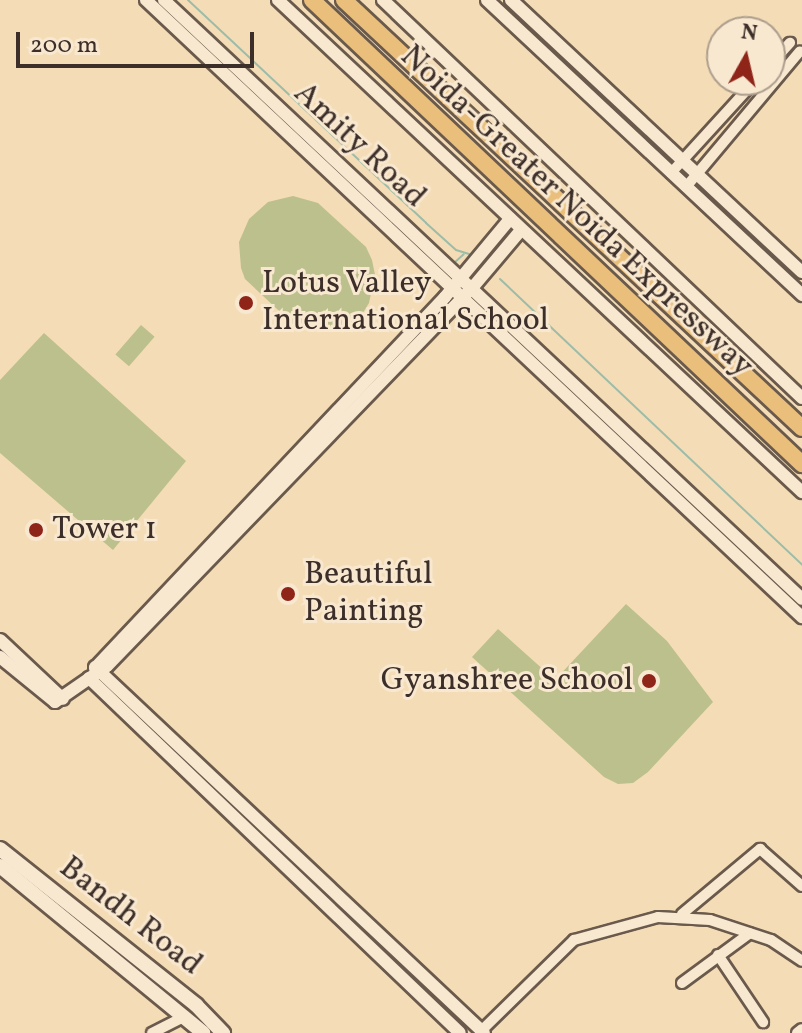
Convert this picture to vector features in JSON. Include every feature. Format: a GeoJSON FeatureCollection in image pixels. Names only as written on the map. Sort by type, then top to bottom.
{"type":"FeatureCollection","features":[{"type":"Feature","properties":{"kind":"highway","name":"Noida-Greater Noida Expressway"},"geometry":{"type":"LineString","coordinates":[[312,0],[802,464]]}},
{"type":"Feature","properties":{"kind":"highway","name":"Noida-Greater Noida Expressway"},"geometry":{"type":"LineString","coordinates":[[344,0],[802,428]]}},
{"type":"Feature","properties":{"kind":"main road","name":"Bandh Road"},"geometry":{"type":"LineString","coordinates":[[0,849],[196,1005],[223,1033]]}},
{"type":"Feature","properties":{"kind":"main road","name":"Bandh Road"},"geometry":{"type":"LineString","coordinates":[[0,866],[203,1033]]}},
{"type":"Feature","properties":{"kind":"street"},"geometry":{"type":"LineString","coordinates":[[146,0],[453,287],[469,292],[802,599]]}},
{"type":"Feature","properties":{"kind":"street","name":"Amity Road"},"geometry":{"type":"LineString","coordinates":[[164,0],[455,270],[469,292]]}},
{"type":"Feature","properties":{"kind":"street"},"geometry":{"type":"LineString","coordinates":[[278,0],[802,492]]}},
{"type":"Feature","properties":{"kind":"street"},"geometry":{"type":"LineString","coordinates":[[383,0],[802,398]]}},
{"type":"Feature","properties":{"kind":"street"},"geometry":{"type":"LineString","coordinates":[[487,0],[802,295]]}},
{"type":"Feature","properties":{"kind":"street"},"geometry":{"type":"LineString","coordinates":[[511,0],[802,272]]}},
{"type":"Feature","properties":{"kind":"street"},"geometry":{"type":"LineString","coordinates":[[786,47],[790,43]]}},
{"type":"Feature","properties":{"kind":"street"},"geometry":{"type":"LineString","coordinates":[[686,187],[800,51]]}},
{"type":"Feature","properties":{"kind":"street"},"geometry":{"type":"LineString","coordinates":[[671,173],[741,96]]}},
{"type":"Feature","properties":{"kind":"street"},"geometry":{"type":"LineString","coordinates":[[95,672],[453,287],[455,270],[510,219]]}},
{"type":"Feature","properties":{"kind":"street"},"geometry":{"type":"LineString","coordinates":[[0,657],[48,700],[63,699],[95,672],[469,292],[521,230]]}},
{"type":"Feature","properties":{"kind":"street"},"geometry":{"type":"LineString","coordinates":[[469,292],[802,617]]}},
{"type":"Feature","properties":{"kind":"street"},"geometry":{"type":"LineString","coordinates":[[0,640],[63,699]]}},
{"type":"Feature","properties":{"kind":"street"},"geometry":{"type":"LineString","coordinates":[[95,672],[483,1032],[574,940],[682,914],[760,849],[802,886]]}},
{"type":"Feature","properties":{"kind":"street"},"geometry":{"type":"LineString","coordinates":[[95,672],[460,1033]]}},
{"type":"Feature","properties":{"kind":"street"},"geometry":{"type":"LineString","coordinates":[[682,914],[750,933],[802,961]]}},
{"type":"Feature","properties":{"kind":"street"},"geometry":{"type":"LineString","coordinates":[[682,983],[750,933]]}},
{"type":"Feature","properties":{"kind":"street"},"geometry":{"type":"LineString","coordinates":[[718,955],[763,1022]]}},
{"type":"Feature","properties":{"kind":"street"},"geometry":{"type":"LineString","coordinates":[[152,1033],[185,1016]]}},
{"type":"Feature","properties":{"kind":"street"},"geometry":{"type":"LineString","coordinates":[[797,1033],[802,1029]]}},
{"type":"Feature","properties":{"kind":"green space"},"geometry":{"type":"Polygon","coordinates":[[[293,196],[318,203],[366,247],[372,260],[375,275],[369,303],[361,316],[336,331],[306,330],[293,324],[245,279],[241,268],[239,242],[249,219],[268,202],[293,196]]]}},
{"type":"Feature","properties":{"kind":"green space"},"geometry":{"type":"Polygon","coordinates":[[[141,325],[155,337],[129,366],[115,354],[141,325]]]}},
{"type":"Feature","properties":{"kind":"green space"},"geometry":{"type":"Polygon","coordinates":[[[44,333],[186,461],[113,550],[0,453],[0,380],[44,333]]]}},
{"type":"Feature","properties":{"kind":"green space"},"geometry":{"type":"Polygon","coordinates":[[[626,604],[667,641],[713,702],[648,772],[633,783],[618,784],[604,777],[472,657],[498,629],[555,680],[626,604]]]}},
{"type":"Feature","properties":{"kind":"waterway"},"geometry":{"type":"LineString","coordinates":[[188,0],[456,250],[472,255]]}},
{"type":"Feature","properties":{"kind":"waterway"},"geometry":{"type":"LineString","coordinates":[[454,263],[464,254]]}},
{"type":"Feature","properties":{"kind":"waterway"},"geometry":{"type":"LineString","coordinates":[[500,279],[802,565]]}},
{"type":"Feature","properties":{"kind":"place","name":"Lotus Valley International School"},"geometry":{"type":"Point","coordinates":[246,303]}},
{"type":"Feature","properties":{"kind":"place","name":"Tower 1"},"geometry":{"type":"Point","coordinates":[36,530]}},
{"type":"Feature","properties":{"kind":"place","name":"Beautiful Painting"},"geometry":{"type":"Point","coordinates":[288,594]}},
{"type":"Feature","properties":{"kind":"place","name":"Gyanshree School"},"geometry":{"type":"Point","coordinates":[649,681]}}]}
